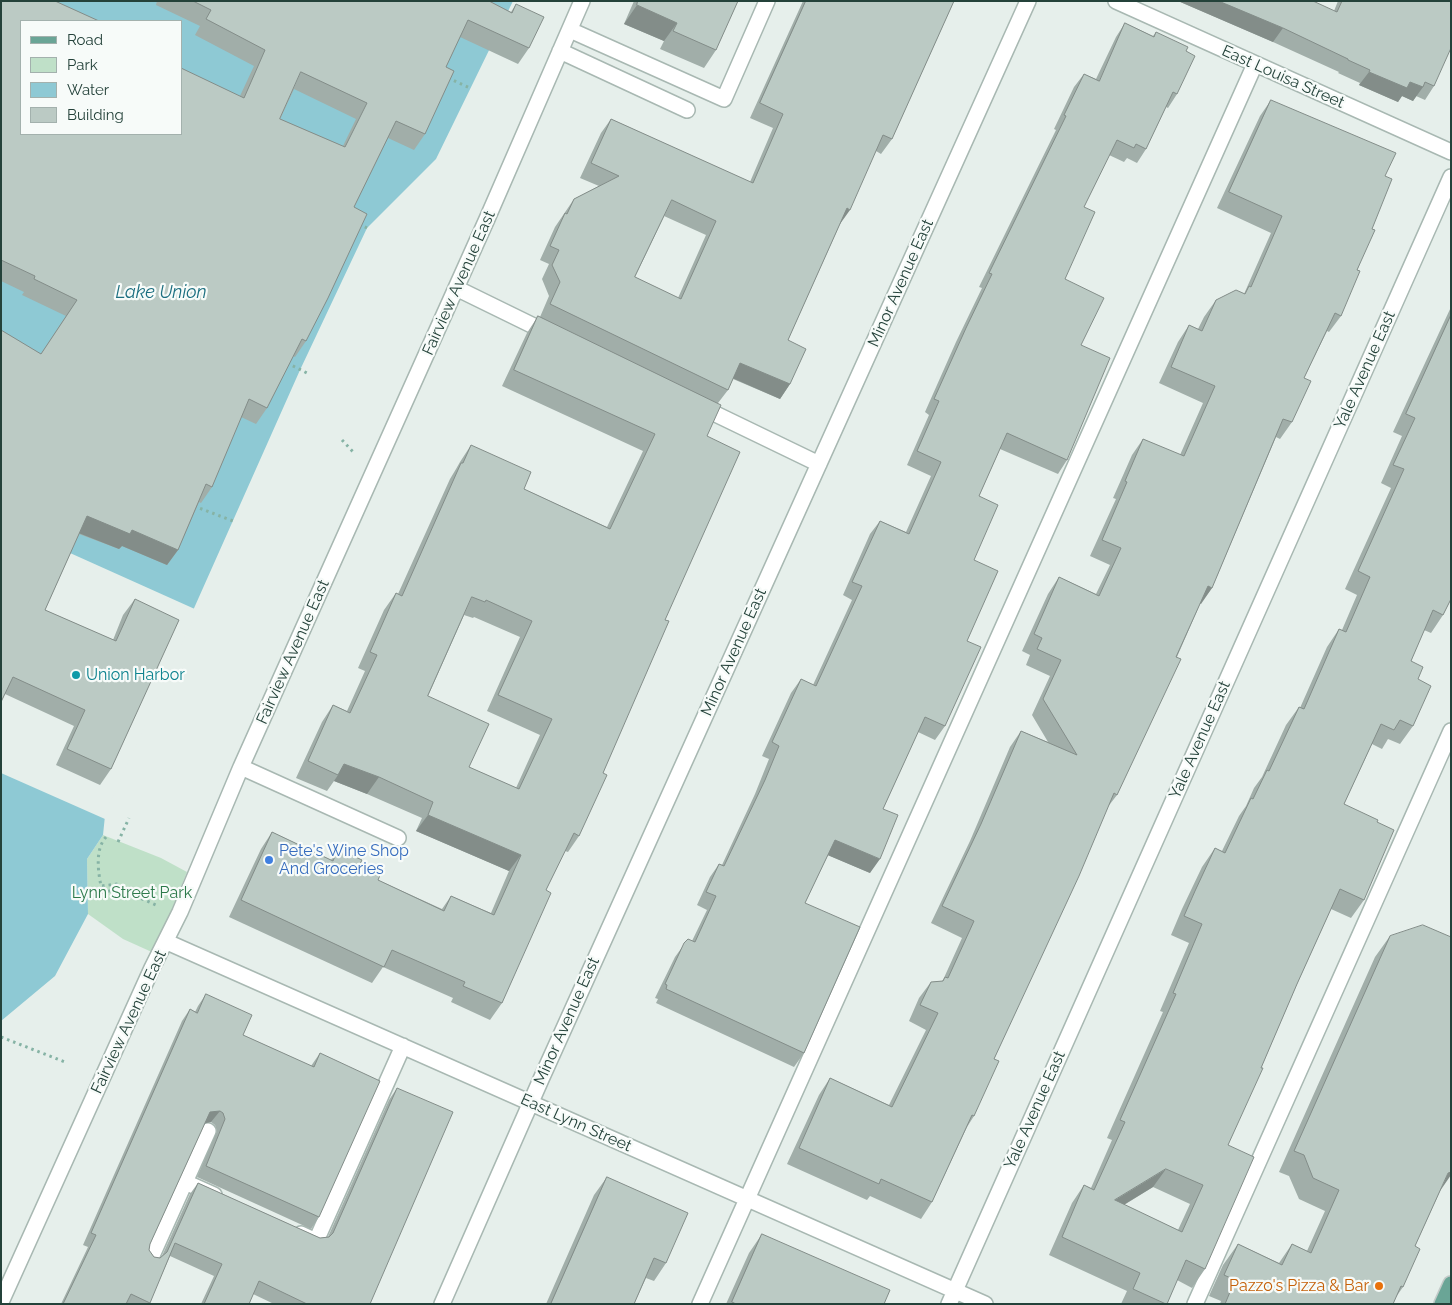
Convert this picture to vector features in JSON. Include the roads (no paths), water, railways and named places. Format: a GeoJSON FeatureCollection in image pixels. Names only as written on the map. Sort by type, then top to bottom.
{"type":"FeatureCollection","features":[{"type":"Feature","properties":{"kind":"main road"},"geometry":{"type":"LineString","coordinates":[[1442,1304],[1451,1284]]}},
{"type":"Feature","properties":{"kind":"street","name":"Fairview Avenue East"},"geometry":{"type":"LineString","coordinates":[[1,1302],[152,968],[167,942],[242,767],[582,1]]}},
{"type":"Feature","properties":{"kind":"street"},"geometry":{"type":"LineString","coordinates":[[570,30],[724,99],[767,1]]}},
{"type":"Feature","properties":{"kind":"street","name":"Minor Avenue East"},"geometry":{"type":"LineString","coordinates":[[442,1304],[530,1103],[1028,1]]}},
{"type":"Feature","properties":{"kind":"street","name":"East Louisa Street"},"geometry":{"type":"LineString","coordinates":[[1116,1],[1451,152]]}},
{"type":"Feature","properties":{"kind":"street"},"geometry":{"type":"LineString","coordinates":[[560,51],[687,110]]}},
{"type":"Feature","properties":{"kind":"street"},"geometry":{"type":"LineString","coordinates":[[700,1304],[1255,64]]}},
{"type":"Feature","properties":{"kind":"street","name":"Yale Avenue East"},"geometry":{"type":"LineString","coordinates":[[952,1297],[1451,177]]}},
{"type":"Feature","properties":{"kind":"street"},"geometry":{"type":"LineString","coordinates":[[456,288],[563,340]]}},
{"type":"Feature","properties":{"kind":"street"},"geometry":{"type":"LineString","coordinates":[[688,400],[819,464]]}},
{"type":"Feature","properties":{"kind":"street"},"geometry":{"type":"LineString","coordinates":[[1194,1304],[1451,731]]}},
{"type":"Feature","properties":{"kind":"street"},"geometry":{"type":"LineString","coordinates":[[242,767],[398,838]]}},
{"type":"Feature","properties":{"kind":"street","name":"East Lynn Street"},"geometry":{"type":"LineString","coordinates":[[167,942],[747,1200],[952,1297],[985,1304]]}},
{"type":"Feature","properties":{"kind":"street"},"geometry":{"type":"LineString","coordinates":[[290,1229],[316,1240],[403,1046]]}},
{"type":"Feature","properties":{"kind":"street"},"geometry":{"type":"LineString","coordinates":[[150,1260],[208,1131]]}},
{"type":"Feature","properties":{"kind":"street"},"geometry":{"type":"LineString","coordinates":[[185,1182],[228,1202]]}},
{"type":"Feature","properties":{"kind":"water","name":"Lake Union"},"geometry":{"type":"Polygon","coordinates":[[[1,1],[513,1],[436,159],[367,228],[300,370],[106,806],[103,835],[87,859],[88,914],[55,976],[1,1021],[1,1]]]}},
{"type":"Feature","properties":{"kind":"place","name":"Union Harbor"},"geometry":{"type":"Point","coordinates":[76,675]}},
{"type":"Feature","properties":{"kind":"place","name":"Pete's Wine Shop And Groceries"},"geometry":{"type":"Point","coordinates":[269,860]}},
{"type":"Feature","properties":{"kind":"place","name":"Pazzo's Pizza & Bar"},"geometry":{"type":"Point","coordinates":[1379,1286]}},
{"type":"Feature","properties":{"kind":"park label","name":"Lynn Street Park"},"geometry":{"type":"Point","coordinates":[132,893]}}]}
